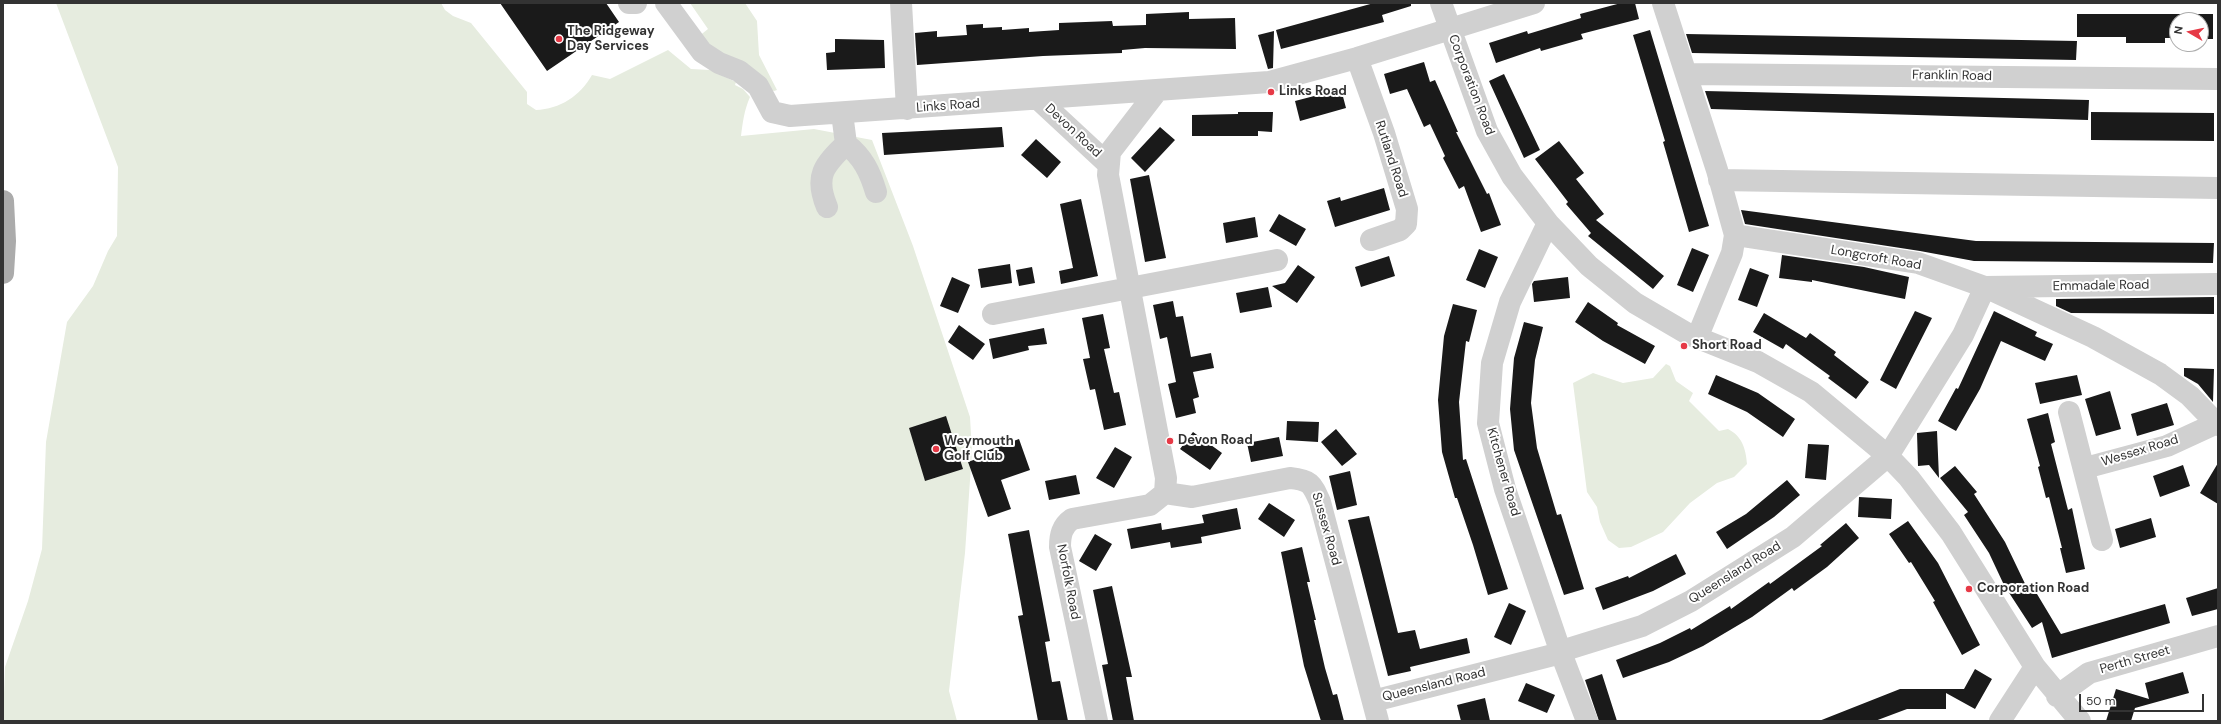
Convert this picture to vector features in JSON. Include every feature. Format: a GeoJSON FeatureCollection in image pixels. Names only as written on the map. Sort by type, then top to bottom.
{"type":"FeatureCollection","features":[{"type":"Feature","properties":{"kind":"main road"},"geometry":{"type":"LineString","coordinates":[[3,200],[5,241],[3,274]]}},
{"type":"Feature","properties":{"kind":"street"},"geometry":{"type":"LineString","coordinates":[[629,3],[636,3]]}},
{"type":"Feature","properties":{"kind":"street","name":"Links Road"},"geometry":{"type":"LineString","coordinates":[[666,3],[702,52],[719,64],[738,70],[758,86],[772,112],[790,116],[907,109],[1270,82],[1357,58],[1534,3]]}},
{"type":"Feature","properties":{"kind":"street"},"geometry":{"type":"LineString","coordinates":[[901,3],[907,109]]}},
{"type":"Feature","properties":{"kind":"street","name":"Corporation Road"},"geometry":{"type":"LineString","coordinates":[[1441,3],[1487,130],[1512,176],[1548,223],[1610,285],[1635,303],[1698,338],[1758,362],[1811,392],[1888,456],[1910,478],[1950,533],[2034,667],[2057,696],[2080,721]]}},
{"type":"Feature","properties":{"kind":"street"},"geometry":{"type":"LineString","coordinates":[[1662,3],[1686,74],[1735,235],[1732,253],[1698,338]]}},
{"type":"Feature","properties":{"kind":"street","name":"Rutland Road"},"geometry":{"type":"LineString","coordinates":[[1357,58],[1384,132],[1407,209],[1406,224],[1400,230],[1394,234],[1371,240]]}},
{"type":"Feature","properties":{"kind":"street","name":"Franklin Road"},"geometry":{"type":"LineString","coordinates":[[1686,74],[2218,78]]}},
{"type":"Feature","properties":{"kind":"street","name":"Devon Road"},"geometry":{"type":"LineString","coordinates":[[1157,91],[1110,152],[1108,175],[1131,288],[1166,478],[1164,493]]}},
{"type":"Feature","properties":{"kind":"street","name":"Devon Road"},"geometry":{"type":"LineString","coordinates":[[1038,99],[1108,164]]}},
{"type":"Feature","properties":{"kind":"street"},"geometry":{"type":"LineString","coordinates":[[842,113],[846,144],[858,153],[865,164],[876,192]]}},
{"type":"Feature","properties":{"kind":"street"},"geometry":{"type":"LineString","coordinates":[[827,207],[821,190],[820,180],[829,161],[846,144]]}},
{"type":"Feature","properties":{"kind":"street"},"geometry":{"type":"LineString","coordinates":[[1719,180],[2218,188]]}},
{"type":"Feature","properties":{"kind":"street","name":"Kitchener Road"},"geometry":{"type":"LineString","coordinates":[[1548,223],[1510,302],[1492,362],[1488,423],[1505,489],[1561,653],[1587,721]]}},
{"type":"Feature","properties":{"kind":"street","name":"Longcroft Road"},"geometry":{"type":"LineString","coordinates":[[1735,235],[1918,263],[1985,287],[2094,337],[2160,374],[2190,396],[2217,424]]}},
{"type":"Feature","properties":{"kind":"street"},"geometry":{"type":"LineString","coordinates":[[994,314],[1278,260]]}},
{"type":"Feature","properties":{"kind":"street","name":"Emmadale Road"},"geometry":{"type":"LineString","coordinates":[[1985,287],[2218,284]]}},
{"type":"Feature","properties":{"kind":"street","name":"Queensland Road"},"geometry":{"type":"LineString","coordinates":[[1375,711],[1561,653],[1568,648],[1642,626],[1691,601],[1793,537],[1888,456],[1963,336],[1985,287]]}},
{"type":"Feature","properties":{"kind":"street","name":"Wessex Road"},"geometry":{"type":"LineString","coordinates":[[2069,412],[2085,468],[2102,540]]}},
{"type":"Feature","properties":{"kind":"street","name":"Wessex Road"},"geometry":{"type":"LineString","coordinates":[[2085,468],[2167,446],[2217,424]]}},
{"type":"Feature","properties":{"kind":"street","name":"Sussex Road"},"geometry":{"type":"LineString","coordinates":[[1164,493],[1192,497],[1290,478],[1304,479],[1313,485],[1320,502],[1375,711]]}},
{"type":"Feature","properties":{"kind":"street","name":"Norfolk Road"},"geometry":{"type":"LineString","coordinates":[[1097,721],[1060,547],[1060,535],[1066,523],[1072,519],[1150,504],[1164,493]]}},
{"type":"Feature","properties":{"kind":"street","name":"Perth Street"},"geometry":{"type":"LineString","coordinates":[[2057,696],[2089,673],[2218,636]]}},
{"type":"Feature","properties":{"kind":"street"},"geometry":{"type":"LineString","coordinates":[[2000,721],[2034,667]]}},
{"type":"Feature","properties":{"kind":"shaded area","name":"Weymouth Golf Club"},"geometry":{"type":"Polygon","coordinates":[[[56,3],[441,3],[445,10],[453,16],[471,23],[527,92],[527,104],[536,110],[553,107],[568,100],[582,89],[592,75],[610,79],[668,50],[691,69],[710,70],[736,82],[735,85],[743,89],[750,97],[745,112],[741,136],[814,129],[872,140],[913,246],[970,417],[972,451],[965,553],[949,691],[957,721],[3,721],[5,667],[28,601],[42,549],[46,442],[67,322],[93,286],[108,251],[117,236],[118,167],[56,3]]]}},
{"type":"Feature","properties":{"kind":"shaded area"},"geometry":{"type":"Polygon","coordinates":[[[690,3],[745,3],[757,21],[759,55],[777,90],[774,91],[768,89],[698,37],[708,29],[690,3]]]}},
{"type":"Feature","properties":{"kind":"shaded area"},"geometry":{"type":"Polygon","coordinates":[[[1666,364],[1670,366],[1676,381],[1693,393],[1689,401],[1719,431],[1728,429],[1737,435],[1746,453],[1747,464],[1734,477],[1717,483],[1690,503],[1663,532],[1631,547],[1619,548],[1608,540],[1600,522],[1597,507],[1587,492],[1573,383],[1593,373],[1623,383],[1653,378],[1666,364]]]}},
{"type":"Feature","properties":{"kind":"building","name":"The Ridgeway Day Services"},"geometry":{"type":"Polygon","coordinates":[[[500,3],[606,3],[619,22],[547,71],[500,3]]]}},
{"type":"Feature","properties":{"kind":"building"},"geometry":{"type":"Polygon","coordinates":[[[1374,3],[1411,3],[1411,6],[1382,15],[1384,22],[1281,49],[1276,30],[1374,3]]]}},
{"type":"Feature","properties":{"kind":"building"},"geometry":{"type":"Polygon","coordinates":[[[1621,3],[1635,3],[1639,19],[1581,34],[1583,39],[1541,51],[1540,48],[1496,63],[1489,43],[1527,31],[1528,34],[1581,18],[1580,14],[1621,3]]]}},
{"type":"Feature","properties":{"kind":"building"},"geometry":{"type":"Polygon","coordinates":[[[1189,12],[1189,19],[1235,18],[1236,49],[1145,48],[1122,50],[1122,53],[1043,56],[917,65],[915,33],[937,31],[937,37],[967,35],[966,25],[983,24],[983,28],[1002,27],[1002,30],[1029,28],[1029,32],[1059,30],[1059,23],[1112,21],[1113,26],[1146,25],[1146,14],[1189,12]]]}},
{"type":"Feature","properties":{"kind":"building"},"geometry":{"type":"Polygon","coordinates":[[[2077,14],[2169,14],[2169,38],[2165,38],[2165,43],[2126,43],[2126,37],[2077,37],[2077,14]]]}},
{"type":"Feature","properties":{"kind":"building"},"geometry":{"type":"Polygon","coordinates":[[[2209,14],[2213,14],[2213,39],[2209,39],[2209,14]]]}},
{"type":"Feature","properties":{"kind":"building"},"geometry":{"type":"Polygon","coordinates":[[[1650,30],[1709,226],[1689,232],[1663,142],[1665,141],[1633,35],[1650,30]]]}},
{"type":"Feature","properties":{"kind":"building"},"geometry":{"type":"Polygon","coordinates":[[[1274,31],[1273,68],[1268,69],[1258,35],[1274,31]]]}},
{"type":"Feature","properties":{"kind":"building"},"geometry":{"type":"Polygon","coordinates":[[[1686,34],[2077,41],[2076,60],[1692,53],[1686,34]]]}},
{"type":"Feature","properties":{"kind":"building"},"geometry":{"type":"Polygon","coordinates":[[[835,39],[884,40],[885,68],[827,70],[826,53],[835,52],[835,39]]]}},
{"type":"Feature","properties":{"kind":"building"},"geometry":{"type":"Polygon","coordinates":[[[1424,62],[1430,82],[1435,80],[1458,132],[1456,132],[1487,194],[1489,193],[1501,225],[1481,232],[1464,186],[1459,189],[1443,158],[1445,156],[1430,124],[1424,127],[1407,89],[1390,94],[1384,74],[1424,62]]]}},
{"type":"Feature","properties":{"kind":"building"},"geometry":{"type":"Polygon","coordinates":[[[1504,74],[1540,150],[1524,158],[1489,81],[1504,74]]]}},
{"type":"Feature","properties":{"kind":"building"},"geometry":{"type":"Polygon","coordinates":[[[1341,89],[1346,108],[1300,121],[1295,101],[1341,89]]]}},
{"type":"Feature","properties":{"kind":"building"},"geometry":{"type":"Polygon","coordinates":[[[1705,91],[2089,100],[2088,120],[1711,109],[1705,91]]]}},
{"type":"Feature","properties":{"kind":"building"},"geometry":{"type":"Polygon","coordinates":[[[1238,112],[1273,112],[1272,132],[1258,131],[1258,136],[1192,136],[1192,115],[1238,114],[1238,112]]]}},
{"type":"Feature","properties":{"kind":"building"},"geometry":{"type":"Polygon","coordinates":[[[2091,112],[2214,113],[2214,141],[2091,140],[2091,112]]]}},
{"type":"Feature","properties":{"kind":"building"},"geometry":{"type":"Polygon","coordinates":[[[1002,127],[1004,147],[884,155],[882,133],[1002,127]]]}},
{"type":"Feature","properties":{"kind":"building"},"geometry":{"type":"Polygon","coordinates":[[[1160,127],[1175,140],[1145,172],[1131,158],[1160,127]]]}},
{"type":"Feature","properties":{"kind":"building"},"geometry":{"type":"Polygon","coordinates":[[[1036,139],[1061,162],[1047,178],[1021,155],[1036,139]]]}},
{"type":"Feature","properties":{"kind":"building"},"geometry":{"type":"Polygon","coordinates":[[[1559,141],[1584,173],[1576,179],[1604,214],[1596,220],[1664,276],[1653,289],[1588,236],[1591,233],[1566,204],[1568,202],[1535,159],[1559,141]]]}},
{"type":"Feature","properties":{"kind":"building"},"geometry":{"type":"Polygon","coordinates":[[[1149,175],[1166,258],[1145,262],[1130,179],[1149,175]]]}},
{"type":"Feature","properties":{"kind":"building"},"geometry":{"type":"Polygon","coordinates":[[[1384,188],[1390,210],[1335,227],[1327,201],[1340,197],[1341,201],[1384,188]]]}},
{"type":"Feature","properties":{"kind":"building"},"geometry":{"type":"Polygon","coordinates":[[[1081,199],[1098,276],[1061,284],[1059,271],[1073,268],[1060,204],[1081,199]]]}},
{"type":"Feature","properties":{"kind":"building"},"geometry":{"type":"Polygon","coordinates":[[[1741,210],[1976,241],[2214,243],[2213,263],[1974,261],[1920,251],[1745,224],[1741,210]]]}},
{"type":"Feature","properties":{"kind":"building"},"geometry":{"type":"Polygon","coordinates":[[[1279,214],[1306,229],[1296,246],[1269,231],[1279,214]]]}},
{"type":"Feature","properties":{"kind":"building"},"geometry":{"type":"Polygon","coordinates":[[[1255,217],[1258,237],[1226,243],[1223,223],[1255,217]]]}},
{"type":"Feature","properties":{"kind":"building"},"geometry":{"type":"Polygon","coordinates":[[[1692,248],[1709,255],[1693,292],[1677,285],[1692,248]]]}},
{"type":"Feature","properties":{"kind":"building"},"geometry":{"type":"Polygon","coordinates":[[[1479,249],[1498,257],[1485,288],[1466,280],[1479,249]]]}},
{"type":"Feature","properties":{"kind":"building"},"geometry":{"type":"Polygon","coordinates":[[[1782,255],[1864,267],[1909,277],[1905,299],[1812,280],[1812,282],[1779,278],[1782,255]]]}},
{"type":"Feature","properties":{"kind":"building"},"geometry":{"type":"Polygon","coordinates":[[[1389,256],[1395,276],[1361,287],[1355,267],[1389,256]]]}},
{"type":"Feature","properties":{"kind":"building"},"geometry":{"type":"Polygon","coordinates":[[[1010,264],[1012,283],[981,288],[978,269],[1010,264]]]}},
{"type":"Feature","properties":{"kind":"building"},"geometry":{"type":"Polygon","coordinates":[[[1298,265],[1315,277],[1297,303],[1272,286],[1285,283],[1298,265]]]}},
{"type":"Feature","properties":{"kind":"building"},"geometry":{"type":"Polygon","coordinates":[[[1032,267],[1035,283],[1019,286],[1016,270],[1032,267]]]}},
{"type":"Feature","properties":{"kind":"building"},"geometry":{"type":"Polygon","coordinates":[[[1750,268],[1769,275],[1757,307],[1738,300],[1750,268]]]}},
{"type":"Feature","properties":{"kind":"building"},"geometry":{"type":"Polygon","coordinates":[[[952,277],[970,285],[958,313],[940,306],[952,277]]]}},
{"type":"Feature","properties":{"kind":"building"},"geometry":{"type":"Polygon","coordinates":[[[1568,277],[1570,298],[1534,302],[1532,284],[1534,281],[1568,277]]]}},
{"type":"Feature","properties":{"kind":"building"},"geometry":{"type":"Polygon","coordinates":[[[1268,287],[1272,307],[1240,313],[1236,293],[1268,287]]]}},
{"type":"Feature","properties":{"kind":"building"},"geometry":{"type":"Polygon","coordinates":[[[2214,297],[2214,314],[2071,313],[2056,306],[2056,299],[2214,297]]]}},
{"type":"Feature","properties":{"kind":"building"},"geometry":{"type":"Polygon","coordinates":[[[1173,301],[1176,317],[1183,316],[1191,357],[1211,353],[1214,368],[1193,372],[1199,397],[1193,399],[1196,413],[1176,418],[1168,384],[1176,382],[1167,337],[1160,339],[1153,305],[1173,301]]]}},
{"type":"Feature","properties":{"kind":"building"},"geometry":{"type":"Polygon","coordinates":[[[1588,302],[1618,323],[1617,325],[1655,346],[1645,364],[1603,341],[1575,322],[1588,302]]]}},
{"type":"Feature","properties":{"kind":"building"},"geometry":{"type":"Polygon","coordinates":[[[1453,304],[1477,310],[1469,342],[1466,341],[1459,402],[1463,460],[1466,459],[1508,589],[1488,595],[1473,545],[1457,498],[1455,498],[1442,452],[1438,400],[1444,336],[1453,304]]]}},
{"type":"Feature","properties":{"kind":"building"},"geometry":{"type":"Polygon","coordinates":[[[1915,311],[1932,318],[1896,389],[1880,380],[1915,311]]]}},
{"type":"Feature","properties":{"kind":"building"},"geometry":{"type":"Polygon","coordinates":[[[1994,311],[2037,332],[2035,336],[2053,344],[2045,361],[2001,341],[1980,389],[1956,431],[1938,421],[1956,388],[1958,389],[1994,311]]]}},
{"type":"Feature","properties":{"kind":"building"},"geometry":{"type":"Polygon","coordinates":[[[1764,313],[1806,338],[1810,333],[1836,352],[1834,355],[1869,382],[1856,399],[1828,378],[1830,376],[1786,344],[1783,349],[1753,332],[1764,313]]]}},
{"type":"Feature","properties":{"kind":"building"},"geometry":{"type":"Polygon","coordinates":[[[1103,314],[1110,348],[1104,349],[1114,393],[1119,392],[1126,425],[1104,430],[1095,389],[1090,390],[1083,359],[1090,358],[1082,318],[1103,314]]]}},
{"type":"Feature","properties":{"kind":"building"},"geometry":{"type":"Polygon","coordinates":[[[1524,322],[1543,327],[1535,360],[1531,403],[1537,448],[1557,515],[1561,514],[1584,589],[1564,595],[1514,450],[1510,409],[1514,358],[1524,322]]]}},
{"type":"Feature","properties":{"kind":"building"},"geometry":{"type":"Polygon","coordinates":[[[959,325],[985,344],[973,360],[948,342],[959,325]]]}},
{"type":"Feature","properties":{"kind":"building"},"geometry":{"type":"Polygon","coordinates":[[[1044,328],[1047,344],[1028,346],[1029,350],[993,359],[989,339],[1044,328]]]}},
{"type":"Feature","properties":{"kind":"building"},"geometry":{"type":"Polygon","coordinates":[[[2184,368],[2214,369],[2213,402],[2198,384],[2184,376],[2184,368]]]}},
{"type":"Feature","properties":{"kind":"building"},"geometry":{"type":"Polygon","coordinates":[[[1716,375],[1758,393],[1795,419],[1783,437],[1747,412],[1708,394],[1716,375]]]}},
{"type":"Feature","properties":{"kind":"building"},"geometry":{"type":"Polygon","coordinates":[[[2077,375],[2082,395],[2040,404],[2035,383],[2077,375]]]}},
{"type":"Feature","properties":{"kind":"building"},"geometry":{"type":"Polygon","coordinates":[[[2110,391],[2121,429],[2096,436],[2085,399],[2110,391]]]}},
{"type":"Feature","properties":{"kind":"building"},"geometry":{"type":"Polygon","coordinates":[[[2167,403],[2174,425],[2137,436],[2131,414],[2167,403]]]}},
{"type":"Feature","properties":{"kind":"building"},"geometry":{"type":"Polygon","coordinates":[[[2048,413],[2055,442],[2051,444],[2068,510],[2072,508],[2085,569],[2066,573],[2060,548],[2062,548],[2049,497],[2046,498],[2038,467],[2040,466],[2027,419],[2048,413]]]}},
{"type":"Feature","properties":{"kind":"building","name":"Weymouth Golf Club"},"geometry":{"type":"Polygon","coordinates":[[[946,416],[963,469],[925,481],[909,428],[946,416]]]}},
{"type":"Feature","properties":{"kind":"building"},"geometry":{"type":"Polygon","coordinates":[[[1287,421],[1319,422],[1318,442],[1286,440],[1287,421]]]}},
{"type":"Feature","properties":{"kind":"building"},"geometry":{"type":"Polygon","coordinates":[[[1336,429],[1357,454],[1342,466],[1321,442],[1336,429]]]}},
{"type":"Feature","properties":{"kind":"building"},"geometry":{"type":"Polygon","coordinates":[[[1937,431],[1939,478],[1929,465],[1918,466],[1917,433],[1937,431]]]}},
{"type":"Feature","properties":{"kind":"building"},"geometry":{"type":"Polygon","coordinates":[[[1193,432],[1222,453],[1210,470],[1180,449],[1193,432]]]}},
{"type":"Feature","properties":{"kind":"building"},"geometry":{"type":"Polygon","coordinates":[[[1279,437],[1283,456],[1251,462],[1247,443],[1279,437]]]}},
{"type":"Feature","properties":{"kind":"building"},"geometry":{"type":"Polygon","coordinates":[[[1019,439],[1030,470],[1001,480],[1011,509],[988,517],[968,462],[987,455],[986,451],[1019,439]]]}},
{"type":"Feature","properties":{"kind":"building"},"geometry":{"type":"Polygon","coordinates":[[[1808,444],[1829,445],[1826,480],[1805,478],[1808,444]]]}},
{"type":"Feature","properties":{"kind":"building"},"geometry":{"type":"Polygon","coordinates":[[[1115,447],[1132,457],[1114,488],[1096,478],[1115,447]]]}},
{"type":"Feature","properties":{"kind":"building"},"geometry":{"type":"Polygon","coordinates":[[[2218,463],[2218,504],[2200,493],[2218,463]]]}},
{"type":"Feature","properties":{"kind":"building"},"geometry":{"type":"Polygon","coordinates":[[[2183,465],[2190,486],[2160,497],[2153,476],[2183,465]]]}},
{"type":"Feature","properties":{"kind":"building"},"geometry":{"type":"Polygon","coordinates":[[[1955,466],[1977,492],[1974,494],[2005,542],[2029,592],[2034,589],[2061,634],[2165,604],[2170,623],[2052,658],[2042,622],[2032,628],[2004,585],[1989,553],[1964,515],[1968,512],[1940,478],[1955,466]]]}},
{"type":"Feature","properties":{"kind":"building"},"geometry":{"type":"Polygon","coordinates":[[[1350,471],[1357,505],[1337,510],[1329,476],[1350,471]]]}},
{"type":"Feature","properties":{"kind":"building"},"geometry":{"type":"Polygon","coordinates":[[[1076,475],[1080,494],[1049,500],[1045,481],[1076,475]]]}},
{"type":"Feature","properties":{"kind":"building"},"geometry":{"type":"Polygon","coordinates":[[[1787,480],[1800,495],[1774,517],[1727,549],[1716,532],[1746,514],[1787,480]]]}},
{"type":"Feature","properties":{"kind":"building"},"geometry":{"type":"Polygon","coordinates":[[[1859,497],[1892,499],[1891,519],[1858,517],[1859,497]]]}},
{"type":"Feature","properties":{"kind":"building"},"geometry":{"type":"Polygon","coordinates":[[[1269,503],[1295,520],[1284,537],[1258,519],[1269,503]]]}},
{"type":"Feature","properties":{"kind":"building"},"geometry":{"type":"Polygon","coordinates":[[[1237,508],[1241,529],[1201,537],[1202,543],[1171,548],[1170,542],[1131,549],[1127,529],[1161,523],[1162,530],[1204,523],[1202,515],[1237,508]]]}},
{"type":"Feature","properties":{"kind":"building"},"geometry":{"type":"Polygon","coordinates":[[[1369,516],[1398,633],[1415,630],[1420,649],[1467,638],[1470,653],[1410,667],[1411,671],[1388,676],[1348,520],[1369,516]]]}},
{"type":"Feature","properties":{"kind":"building"},"geometry":{"type":"Polygon","coordinates":[[[2151,518],[2156,537],[2120,548],[2115,529],[2151,518]]]}},
{"type":"Feature","properties":{"kind":"building"},"geometry":{"type":"Polygon","coordinates":[[[1908,521],[1938,563],[1980,645],[1962,655],[1933,602],[1935,601],[1911,562],[1909,563],[1889,534],[1908,521]]]}},
{"type":"Feature","properties":{"kind":"building"},"geometry":{"type":"Polygon","coordinates":[[[1846,523],[1859,538],[1827,567],[1794,591],[1792,588],[1752,617],[1703,646],[1669,662],[1623,678],[1616,660],[1660,643],[1690,628],[1691,630],[1730,606],[1731,609],[1769,582],[1770,584],[1822,546],[1820,545],[1846,523]]]}},
{"type":"Feature","properties":{"kind":"building"},"geometry":{"type":"Polygon","coordinates":[[[1029,530],[1050,641],[1045,642],[1052,682],[1060,681],[1068,721],[1038,721],[1018,616],[1023,615],[1008,534],[1029,530]]]}},
{"type":"Feature","properties":{"kind":"building"},"geometry":{"type":"Polygon","coordinates":[[[1095,534],[1112,544],[1096,571],[1079,561],[1095,534]]]}},
{"type":"Feature","properties":{"kind":"building"},"geometry":{"type":"Polygon","coordinates":[[[1302,547],[1310,582],[1307,582],[1316,620],[1314,620],[1325,668],[1333,695],[1337,694],[1344,721],[1321,721],[1304,666],[1281,552],[1302,547]]]}},
{"type":"Feature","properties":{"kind":"building"},"geometry":{"type":"Polygon","coordinates":[[[1676,554],[1686,574],[1653,591],[1603,610],[1595,588],[1628,576],[1629,578],[1676,554]]]}},
{"type":"Feature","properties":{"kind":"building"},"geometry":{"type":"Polygon","coordinates":[[[1112,586],[1132,677],[1126,677],[1134,721],[1113,721],[1102,665],[1108,664],[1093,590],[1112,586]]]}},
{"type":"Feature","properties":{"kind":"building"},"geometry":{"type":"Polygon","coordinates":[[[2218,588],[2218,609],[2192,616],[2186,598],[2218,588]]]}},
{"type":"Feature","properties":{"kind":"building"},"geometry":{"type":"Polygon","coordinates":[[[1509,603],[1526,611],[1511,645],[1494,637],[1509,603]]]}},
{"type":"Feature","properties":{"kind":"building"},"geometry":{"type":"Polygon","coordinates":[[[1975,669],[1992,679],[1975,709],[1946,693],[1946,709],[1907,709],[1875,721],[1819,721],[1900,689],[1964,689],[1975,669]]]}},
{"type":"Feature","properties":{"kind":"building"},"geometry":{"type":"Polygon","coordinates":[[[2183,672],[2189,693],[2135,708],[2131,721],[2106,721],[2116,689],[2149,699],[2145,683],[2183,672]]]}},
{"type":"Feature","properties":{"kind":"building"},"geometry":{"type":"Polygon","coordinates":[[[1602,674],[1617,721],[1599,721],[1585,680],[1602,674]]]}},
{"type":"Feature","properties":{"kind":"building"},"geometry":{"type":"Polygon","coordinates":[[[1526,683],[1555,695],[1547,713],[1518,701],[1526,683]]]}},
{"type":"Feature","properties":{"kind":"building"},"geometry":{"type":"Polygon","coordinates":[[[1485,698],[1490,721],[1461,721],[1457,705],[1485,698]]]}},
{"type":"Feature","properties":{"kind":"place","name":"The Ridgeway Day Services"},"geometry":{"type":"Point","coordinates":[559,39]}},
{"type":"Feature","properties":{"kind":"place","name":"Links Road"},"geometry":{"type":"Point","coordinates":[1271,92]}},
{"type":"Feature","properties":{"kind":"place","name":"Short Road"},"geometry":{"type":"Point","coordinates":[1684,346]}},
{"type":"Feature","properties":{"kind":"place","name":"Devon Road"},"geometry":{"type":"Point","coordinates":[1170,441]}},
{"type":"Feature","properties":{"kind":"place","name":"Weymouth Golf Club"},"geometry":{"type":"Point","coordinates":[936,449]}},
{"type":"Feature","properties":{"kind":"place","name":"Corporation Road"},"geometry":{"type":"Point","coordinates":[1969,589]}}]}
